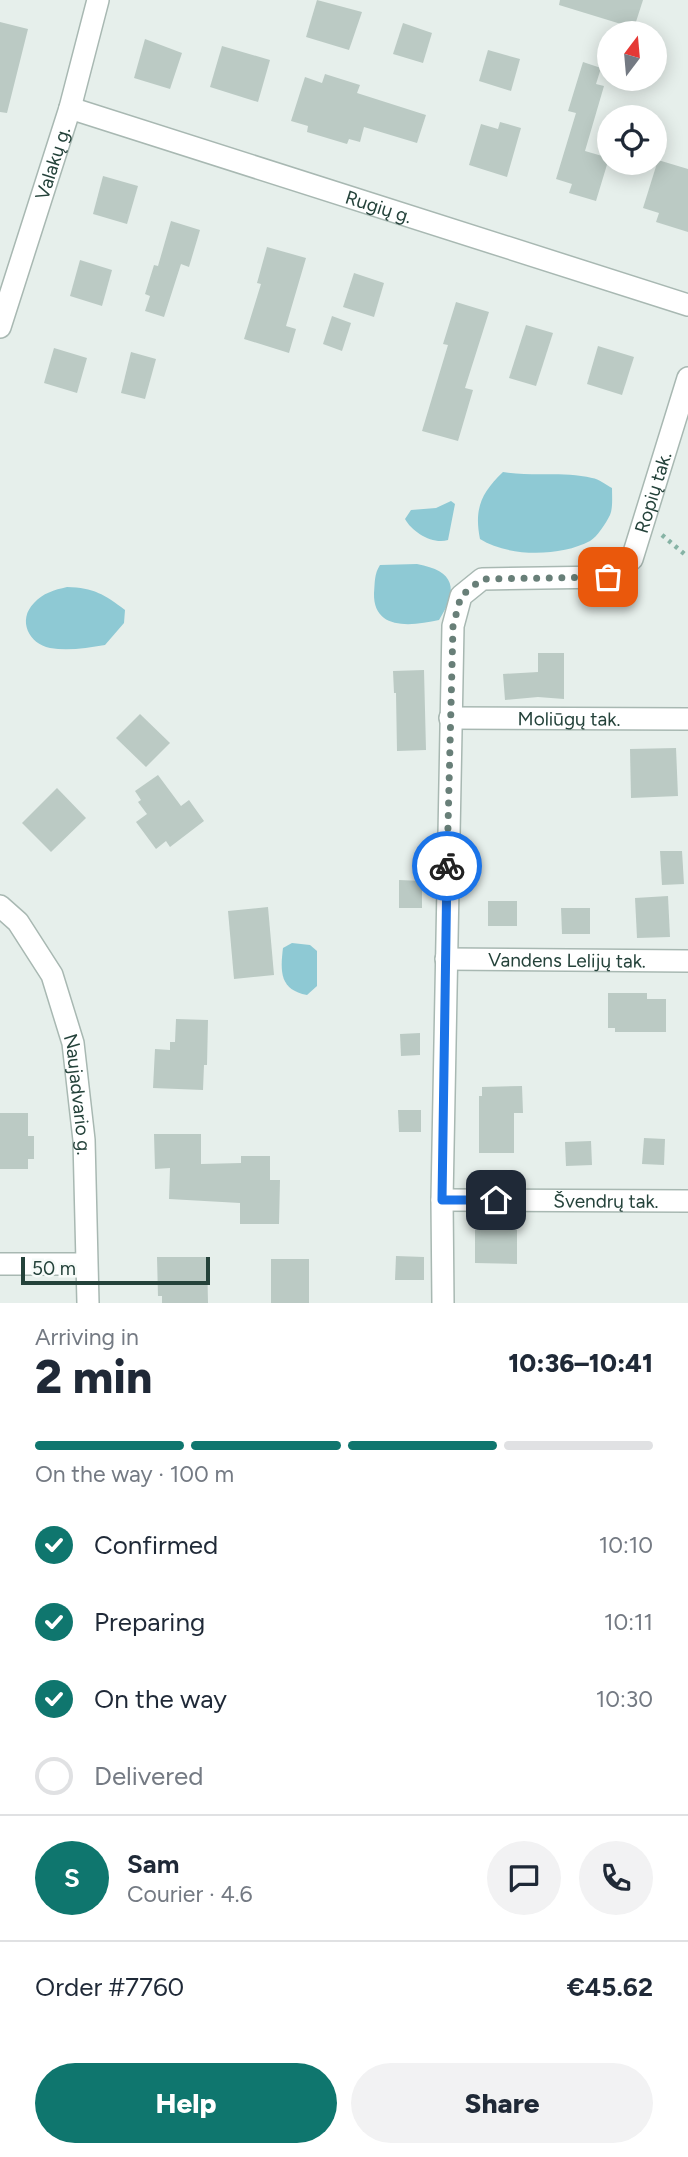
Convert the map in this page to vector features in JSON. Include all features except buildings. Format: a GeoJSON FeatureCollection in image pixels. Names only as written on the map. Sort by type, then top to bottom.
{"type":"FeatureCollection","features":[{"type":"Feature","properties":{"kind":"street","name":"Valakų g."},"geometry":{"type":"LineString","coordinates":[[0,327],[70,108],[98,0]]}},
{"type":"Feature","properties":{"kind":"street","name":"Rugių g."},"geometry":{"type":"LineString","coordinates":[[70,108],[688,305]]}},
{"type":"Feature","properties":{"kind":"street","name":"Ropių tak."},"geometry":{"type":"LineString","coordinates":[[443,1303],[442,1200],[453,626],[461,596],[482,579],[608,577],[632,559],[688,378]]}},
{"type":"Feature","properties":{"kind":"street","name":"Moliūgų tak."},"geometry":{"type":"LineString","coordinates":[[450,718],[688,719]]}},
{"type":"Feature","properties":{"kind":"street","name":"Naujadvario g."},"geometry":{"type":"LineString","coordinates":[[0,906],[18,922],[52,975],[73,1043],[84,1140],[88,1303]]}},
{"type":"Feature","properties":{"kind":"street","name":"Vandens Lelijų tak."},"geometry":{"type":"LineString","coordinates":[[446,960],[688,961]]}},
{"type":"Feature","properties":{"kind":"street","name":"Švendrų tak."},"geometry":{"type":"LineString","coordinates":[[442,1200],[688,1201]]}},
{"type":"Feature","properties":{"kind":"street"},"geometry":{"type":"LineString","coordinates":[[0,1264],[86,1264]]}},
{"type":"Feature","properties":{"kind":"path"},"geometry":{"type":"LineString","coordinates":[[643,523],[688,557]]}},
{"type":"Feature","properties":{"kind":"water"},"geometry":{"type":"Polygon","coordinates":[[[503,472],[570,475],[597,480],[612,488],[610,515],[593,539],[564,550],[519,552],[492,545],[480,539],[479,510],[489,487],[503,472]]]}},
{"type":"Feature","properties":{"kind":"water"},"geometry":{"type":"Polygon","coordinates":[[[451,501],[455,504],[448,540],[436,541],[423,536],[405,519],[411,510],[436,508],[451,501]]]}},
{"type":"Feature","properties":{"kind":"water"},"geometry":{"type":"Polygon","coordinates":[[[417,564],[439,571],[450,583],[451,591],[445,609],[439,620],[406,624],[387,620],[375,605],[378,568],[380,565],[417,564]]]}},
{"type":"Feature","properties":{"kind":"water"},"geometry":{"type":"Polygon","coordinates":[[[67,587],[98,593],[125,610],[124,623],[105,645],[57,649],[43,646],[31,636],[26,624],[29,610],[45,594],[67,587]]]}},
{"type":"Feature","properties":{"kind":"water"},"geometry":{"type":"Polygon","coordinates":[[[292,943],[310,945],[317,951],[317,986],[307,995],[291,989],[284,979],[283,948],[292,943]]]}},
{"type":"Feature","properties":{"kind":"way so far"},"geometry":{"type":"LineString","coordinates":[[447,866],[453,626],[461,596],[482,579],[608,577]]}},
{"type":"Feature","properties":{"kind":"route"},"geometry":{"type":"LineString","coordinates":[[447,866],[442,1200],[496,1200]]}}]}
